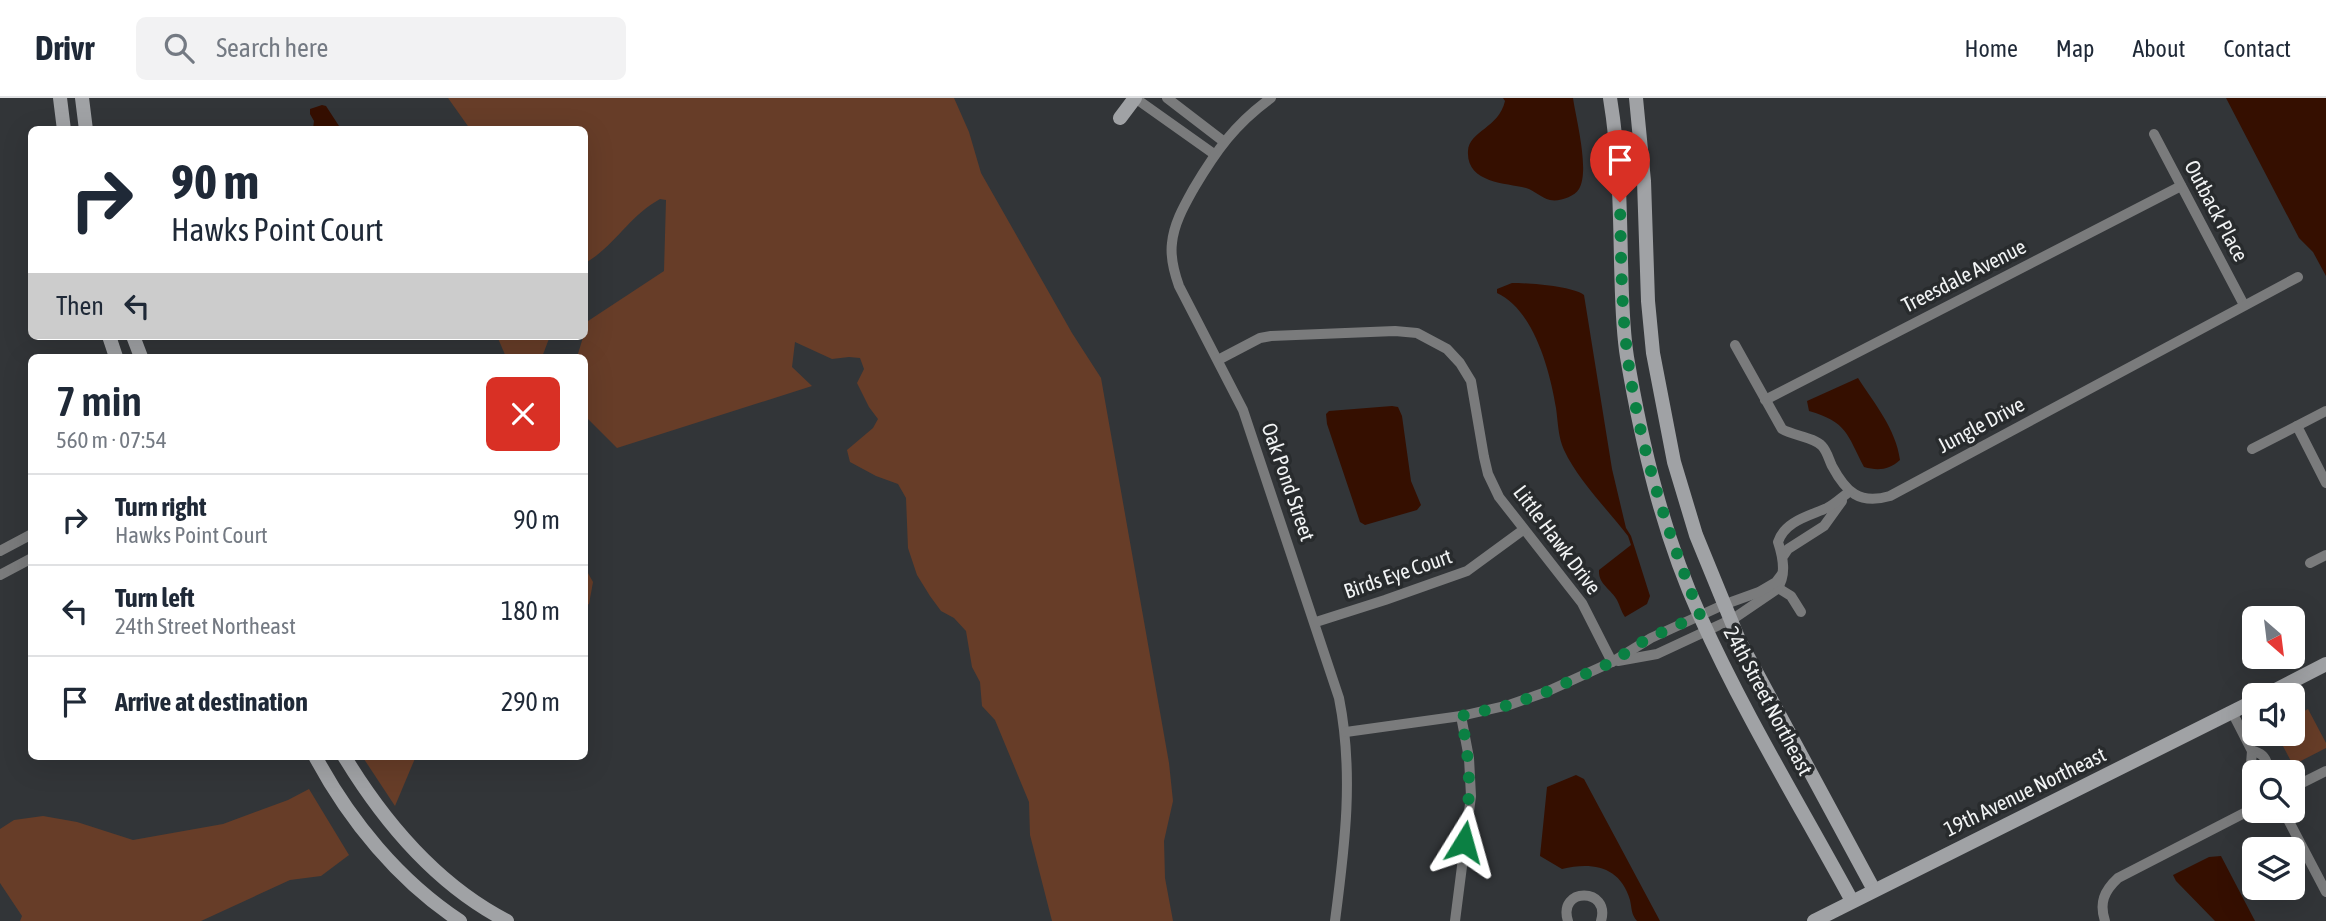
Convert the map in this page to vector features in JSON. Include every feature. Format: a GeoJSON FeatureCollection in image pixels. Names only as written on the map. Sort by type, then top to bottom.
{"type":"FeatureCollection","features":[{"type":"Feature","properties":{"kind":"street"},"geometry":{"type":"LineString","coordinates":[[60,98],[64,126]]}},
{"type":"Feature","properties":{"kind":"street"},"geometry":{"type":"LineString","coordinates":[[82,98],[86,126]]}},
{"type":"Feature","properties":{"kind":"street"},"geometry":{"type":"LineString","coordinates":[[1120,118],[1135,98],[1214,155]]}},
{"type":"Feature","properties":{"kind":"street"},"geometry":{"type":"LineString","coordinates":[[1167,98],[1223,141]]}},
{"type":"Feature","properties":{"kind":"street","name":"Oak Pond Street"},"geometry":{"type":"LineString","coordinates":[[1271,98],[1253,111],[1223,141],[1214,155],[1177,219],[1171,244],[1172,267],[1179,286],[1243,410],[1316,622],[1339,698],[1346,732],[1348,801],[1335,921]]}},
{"type":"Feature","properties":{"kind":"street","name":"24th Street Northeast"},"geometry":{"type":"LineString","coordinates":[[1610,98],[1619,178],[1622,299],[1627,353],[1648,461],[1679,561],[1707,631],[1742,701],[1852,901]]}},
{"type":"Feature","properties":{"kind":"street","name":"24th Street Northeast"},"geometry":{"type":"LineString","coordinates":[[1636,98],[1644,181],[1648,301],[1653,353],[1674,462],[1696,535],[1730,621],[1874,890]]}},
{"type":"Feature","properties":{"kind":"street","name":"Outback Place"},"geometry":{"type":"LineString","coordinates":[[2154,134],[2244,305]]}},
{"type":"Feature","properties":{"kind":"street","name":"Treesdale Avenue"},"geometry":{"type":"LineString","coordinates":[[1765,400],[2180,186]]}},
{"type":"Feature","properties":{"kind":"street","name":"Jungle Drive"},"geometry":{"type":"LineString","coordinates":[[1849,492],[1875,499],[1890,496],[2298,277]]}},
{"type":"Feature","properties":{"kind":"street","name":"Little Hawk Drive"},"geometry":{"type":"LineString","coordinates":[[1218,360],[1260,338],[1271,336],[1395,331],[1416,333],[1447,349],[1471,381],[1488,474],[1499,498],[1582,603],[1612,662]]}},
{"type":"Feature","properties":{"kind":"street"},"geometry":{"type":"LineString","coordinates":[[1735,345],[1782,429],[1793,436],[1812,439],[1823,447],[1832,467],[1849,492]]}},
{"type":"Feature","properties":{"kind":"street"},"geometry":{"type":"LineString","coordinates":[[2252,449],[2326,411]]}},
{"type":"Feature","properties":{"kind":"street"},"geometry":{"type":"LineString","coordinates":[[2297,426],[2326,483]]}},
{"type":"Feature","properties":{"kind":"street"},"geometry":{"type":"LineString","coordinates":[[1612,662],[1657,654],[1730,621],[1778,588],[1784,555],[1788,549],[1830,521],[1849,492]]}},
{"type":"Feature","properties":{"kind":"street"},"geometry":{"type":"LineString","coordinates":[[1784,555],[1778,542],[1786,530],[1805,516],[1830,506],[1849,492]]}},
{"type":"Feature","properties":{"kind":"street","name":"Birds Eye Court"},"geometry":{"type":"LineString","coordinates":[[1316,622],[1467,571],[1523,530]]}},
{"type":"Feature","properties":{"kind":"street"},"geometry":{"type":"LineString","coordinates":[[13,569],[1,550],[28,536]]}},
{"type":"Feature","properties":{"kind":"street"},"geometry":{"type":"LineString","coordinates":[[2310,563],[2326,555]]}},
{"type":"Feature","properties":{"kind":"street"},"geometry":{"type":"LineString","coordinates":[[0,575],[28,560]]}},
{"type":"Feature","properties":{"kind":"street"},"geometry":{"type":"LineString","coordinates":[[1346,732],[1461,716],[1509,705],[1546,692],[1612,662],[1647,639],[1759,592],[1776,582],[1782,574]]}},
{"type":"Feature","properties":{"kind":"street"},"geometry":{"type":"LineString","coordinates":[[1778,588],[1791,596],[1801,612]]}},
{"type":"Feature","properties":{"kind":"street"},"geometry":{"type":"LineString","coordinates":[[2289,683],[2326,664]]}},
{"type":"Feature","properties":{"kind":"street","name":"19th Avenue Northeast"},"geometry":{"type":"LineString","coordinates":[[1814,921],[2242,707]]}},
{"type":"Feature","properties":{"kind":"street"},"geometry":{"type":"LineString","coordinates":[[2232,712],[2252,751],[2251,760]]}},
{"type":"Feature","properties":{"kind":"street"},"geometry":{"type":"LineString","coordinates":[[1455,921],[1471,796],[1469,758],[1461,716]]}},
{"type":"Feature","properties":{"kind":"street"},"geometry":{"type":"LineString","coordinates":[[2252,751],[2260,752],[2266,760]]}},
{"type":"Feature","properties":{"kind":"street"},"geometry":{"type":"LineString","coordinates":[[318,760],[347,810],[383,854],[417,887],[460,921]]}},
{"type":"Feature","properties":{"kind":"street"},"geometry":{"type":"LineString","coordinates":[[347,760],[386,819],[415,852],[450,882],[507,921]]}},
{"type":"Feature","properties":{"kind":"street"},"geometry":{"type":"LineString","coordinates":[[2305,782],[2326,771]]}},
{"type":"Feature","properties":{"kind":"street"},"geometry":{"type":"LineString","coordinates":[[2105,921],[2102,901],[2105,893],[2118,878],[2242,814]]}},
{"type":"Feature","properties":{"kind":"street"},"geometry":{"type":"LineString","coordinates":[[2290,823],[2326,892]]}},
{"type":"Feature","properties":{"kind":"street"},"geometry":{"type":"LineString","coordinates":[[1568,921],[1567,906],[1576,897],[1588,895],[1598,901],[1603,912],[1601,921]]}},
{"type":"Feature","properties":{"kind":"shaded area"},"geometry":{"type":"Polygon","coordinates":[[[448,98],[954,98],[969,132],[981,173],[1072,333],[1101,378],[1169,763],[1173,801],[1164,841],[1165,878],[1173,921],[1052,921],[1030,835],[1029,802],[995,720],[982,706],[980,682],[972,667],[966,631],[954,618],[941,611],[917,575],[908,548],[906,498],[898,484],[850,462],[847,450],[873,428],[878,419],[857,383],[864,369],[860,358],[832,359],[795,342],[792,367],[812,386],[617,448],[588,419],[588,354],[578,354],[582,340],[588,340],[588,321],[664,271],[666,200],[660,199],[649,206],[605,249],[588,261],[588,126],[468,126],[448,98]]]}},
{"type":"Feature","properties":{"kind":"shaded area"},"geometry":{"type":"Polygon","coordinates":[[[1503,98],[1573,98],[1583,170],[1579,189],[1570,197],[1550,200],[1526,188],[1488,180],[1473,170],[1469,162],[1470,144],[1497,117],[1505,101],[1503,98]]]}},
{"type":"Feature","properties":{"kind":"shaded area"},"geometry":{"type":"Polygon","coordinates":[[[2226,98],[2326,98],[2326,276],[2313,252],[2299,238],[2226,98]]]}},
{"type":"Feature","properties":{"kind":"shaded area"},"geometry":{"type":"Polygon","coordinates":[[[326,106],[339,126],[313,126],[310,109],[326,106]]]}},
{"type":"Feature","properties":{"kind":"shaded area"},"geometry":{"type":"Polygon","coordinates":[[[1512,283],[1560,287],[1584,295],[1612,469],[1626,528],[1650,596],[1647,604],[1625,617],[1617,600],[1603,583],[1599,570],[1631,545],[1628,536],[1585,484],[1564,450],[1549,377],[1538,343],[1521,313],[1510,301],[1497,293],[1497,289],[1512,283]]]}},
{"type":"Feature","properties":{"kind":"shaded area"},"geometry":{"type":"Polygon","coordinates":[[[499,340],[548,340],[543,354],[505,354],[499,340]]]}},
{"type":"Feature","properties":{"kind":"shaded area"},"geometry":{"type":"Polygon","coordinates":[[[1858,378],[1884,417],[1898,449],[1900,460],[1887,468],[1864,467],[1839,425],[1809,411],[1807,401],[1858,378]]]}},
{"type":"Feature","properties":{"kind":"shaded area"},"geometry":{"type":"Polygon","coordinates":[[[1398,407],[1402,416],[1411,481],[1421,505],[1417,510],[1365,525],[1360,522],[1326,414],[1329,411],[1398,407]]]}},
{"type":"Feature","properties":{"kind":"shaded area"},"geometry":{"type":"Polygon","coordinates":[[[588,573],[593,582],[588,604],[588,573]]]}},
{"type":"Feature","properties":{"kind":"shaded area"},"geometry":{"type":"Polygon","coordinates":[[[2308,709],[2326,748],[2303,760],[2290,760],[2283,746],[2305,746],[2305,711],[2308,709]]]}},
{"type":"Feature","properties":{"kind":"shaded area"},"geometry":{"type":"Polygon","coordinates":[[[365,760],[414,760],[395,806],[365,760]]]}},
{"type":"Feature","properties":{"kind":"shaded area"},"geometry":{"type":"Polygon","coordinates":[[[1576,775],[1584,779],[1660,921],[1637,921],[1625,889],[1612,873],[1584,866],[1562,869],[1540,856],[1547,787],[1576,775]]]}},
{"type":"Feature","properties":{"kind":"shaded area"},"geometry":{"type":"Polygon","coordinates":[[[309,789],[349,855],[321,876],[290,880],[201,921],[20,921],[22,916],[0,883],[0,829],[14,820],[43,816],[77,822],[133,840],[223,824],[288,800],[309,789]]]}},
{"type":"Feature","properties":{"kind":"shaded area"},"geometry":{"type":"Polygon","coordinates":[[[2221,856],[2255,921],[2215,921],[2176,881],[2173,875],[2209,857],[2221,856]]]}},
{"type":"Feature","properties":{"kind":"route"},"geometry":{"type":"LineString","coordinates":[[1464,842],[1471,796],[1469,758],[1461,716],[1509,705],[1546,692],[1612,662],[1647,639],[1700,615],[1672,539],[1638,418],[1627,353],[1622,299],[1620,202]]}}]}
